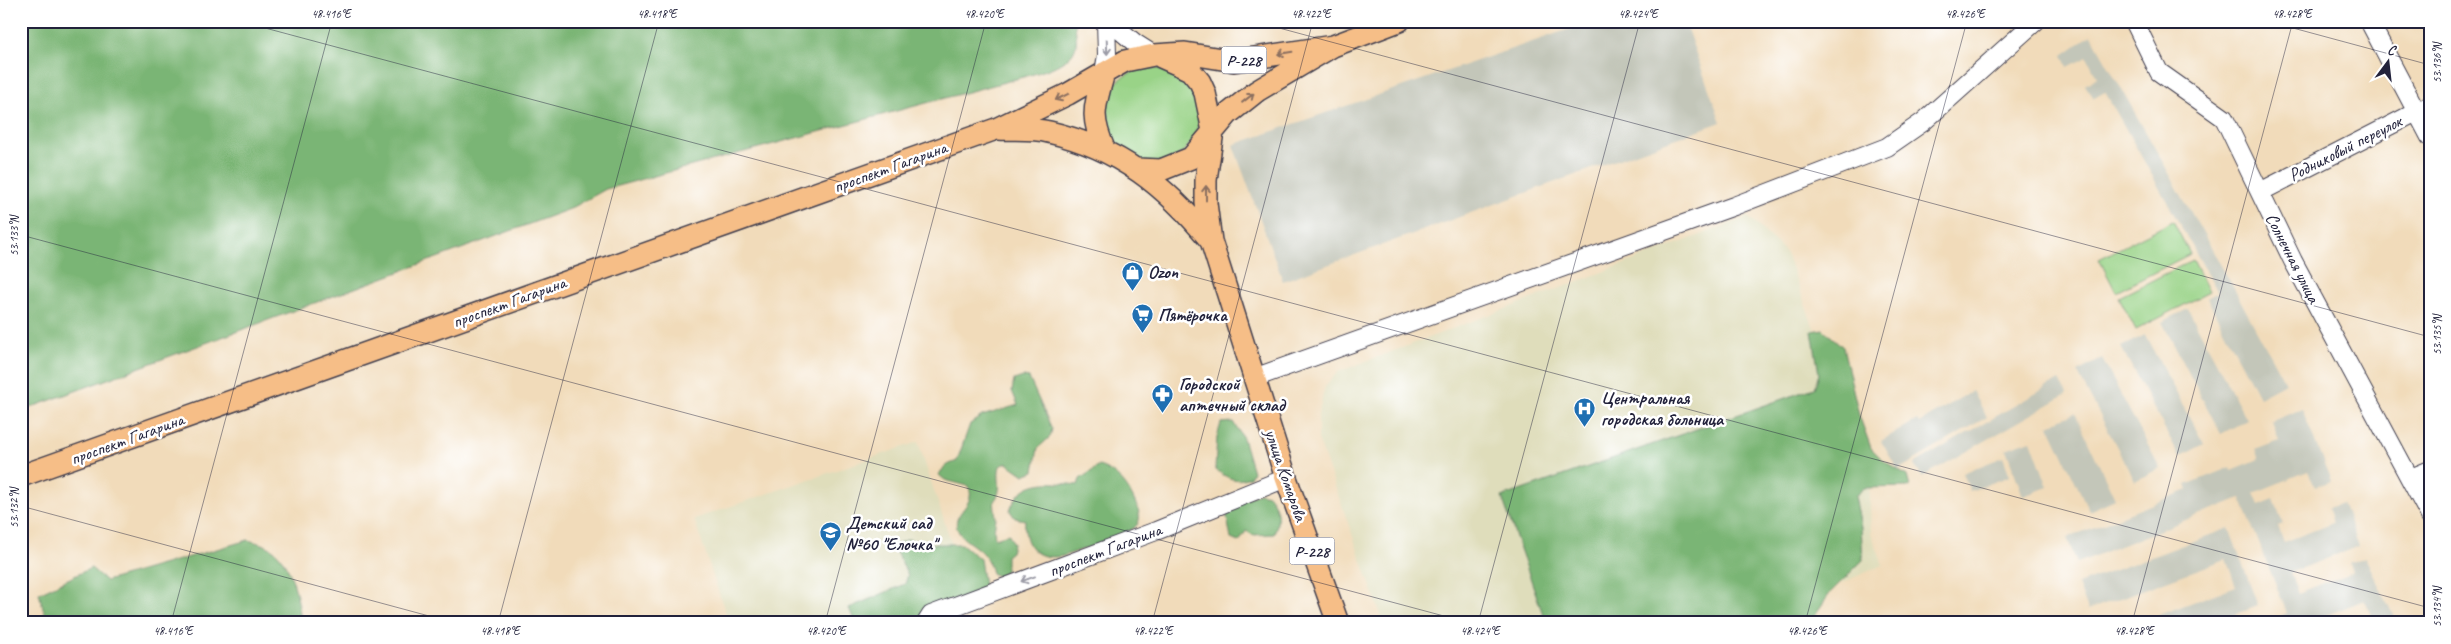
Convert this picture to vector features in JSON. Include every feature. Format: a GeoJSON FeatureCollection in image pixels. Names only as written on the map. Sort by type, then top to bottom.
{"type":"FeatureCollection","features":[{"type":"Feature","properties":{"kind":"main road","name":"Р-228"},"geometry":{"type":"LineString","coordinates":[[1138,169],[1161,170],[1190,158],[1228,114],[1257,91],[1333,46],[1399,21]]}},
{"type":"Feature","properties":{"kind":"main road","name":"Р-228"},"geometry":{"type":"LineString","coordinates":[[1104,73],[1125,61],[1154,54],[1185,53],[1234,61],[1333,46]]}},
{"type":"Feature","properties":{"kind":"main road","name":"Р-228"},"geometry":{"type":"LineString","coordinates":[[1154,54],[1190,70],[1200,82],[1205,93],[1213,131],[1206,180],[1206,204],[1211,241]]}},
{"type":"Feature","properties":{"kind":"main road","name":"проспект Гагарина"},"geometry":{"type":"LineString","coordinates":[[21,476],[996,129],[1068,94],[1104,73]]}},
{"type":"Feature","properties":{"kind":"main road"},"geometry":{"type":"LineString","coordinates":[[1104,73],[1094,106],[1095,128],[1105,151]]}},
{"type":"Feature","properties":{"kind":"main road","name":"проспект Гагарина"},"geometry":{"type":"LineString","coordinates":[[996,129],[1048,132],[1105,151]]}},
{"type":"Feature","properties":{"kind":"main road","name":"Р-228"},"geometry":{"type":"LineString","coordinates":[[1105,151],[1138,169],[1166,192],[1211,241]]}},
{"type":"Feature","properties":{"kind":"main road","name":"улица Комарова"},"geometry":{"type":"LineString","coordinates":[[1211,241],[1286,478],[1338,623]]}},
{"type":"Feature","properties":{"kind":"street"},"geometry":{"type":"LineString","coordinates":[[1107,21],[1135,43],[1154,54]]}},
{"type":"Feature","properties":{"kind":"street"},"geometry":{"type":"LineString","coordinates":[[1104,73],[1107,55],[1107,21]]}},
{"type":"Feature","properties":{"kind":"street"},"geometry":{"type":"LineString","coordinates":[[1254,378],[1734,206],[1887,147],[1923,122],[2036,21]]}},
{"type":"Feature","properties":{"kind":"street","name":"Солнечная улица"},"geometry":{"type":"LineString","coordinates":[[2134,21],[2159,72],[2224,118],[2293,261],[2430,516]]}},
{"type":"Feature","properties":{"kind":"street"},"geometry":{"type":"LineString","coordinates":[[2369,21],[2423,108],[2430,136]]}},
{"type":"Feature","properties":{"kind":"street","name":"Родниковый переулок"},"geometry":{"type":"LineString","coordinates":[[2260,192],[2423,108]]}},
{"type":"Feature","properties":{"kind":"street"},"geometry":{"type":"LineString","coordinates":[[2411,478],[2430,470]]}},
{"type":"Feature","properties":{"kind":"street","name":"проспект Гагарина"},"geometry":{"type":"LineString","coordinates":[[926,623],[931,615],[1156,531],[1286,478]]}},
{"type":"Feature","properties":{"kind":"shaded area"},"geometry":{"type":"Polygon","coordinates":[[[1593,21],[1684,21],[1721,122],[1283,281],[1233,145],[1593,21]]]}},
{"type":"Feature","properties":{"kind":"shaded area"},"geometry":{"type":"Polygon","coordinates":[[[2091,35],[2285,383],[2259,397],[2207,298],[2218,292],[2105,92],[2094,98],[2085,85],[2097,77],[2087,57],[2068,67],[2063,55],[2091,35]]]}},
{"type":"Feature","properties":{"kind":"shaded area","name":"Центральная городская больница"},"geometry":{"type":"Polygon","coordinates":[[[1748,217],[1785,251],[1869,473],[1871,533],[1883,565],[1784,608],[1790,623],[1384,623],[1318,439],[1318,415],[1325,386],[1338,372],[1748,217]]]}},
{"type":"Feature","properties":{"kind":"shaded area"},"geometry":{"type":"Polygon","coordinates":[[[2188,309],[2247,420],[2221,434],[2162,322],[2188,309]]]}},
{"type":"Feature","properties":{"kind":"shaded area"},"geometry":{"type":"Polygon","coordinates":[[[2145,335],[2204,444],[2180,457],[2121,347],[2145,335]]]}},
{"type":"Feature","properties":{"kind":"shaded area"},"geometry":{"type":"Polygon","coordinates":[[[2102,359],[2160,468],[2135,481],[2077,372],[2102,359]]]}},
{"type":"Feature","properties":{"kind":"shaded area"},"geometry":{"type":"Polygon","coordinates":[[[2059,380],[2067,394],[1922,477],[1914,464],[2059,380]]]}},
{"type":"Feature","properties":{"kind":"shaded area"},"geometry":{"type":"Polygon","coordinates":[[[1972,391],[1987,417],[1898,470],[1881,441],[1917,420],[1919,423],[1972,391]]]}},
{"type":"Feature","properties":{"kind":"shaded area"},"geometry":{"type":"Polygon","coordinates":[[[2302,409],[2331,481],[2315,487],[2308,471],[2254,493],[2259,505],[2274,499],[2283,524],[2278,526],[2284,542],[2333,523],[2328,508],[2342,503],[2359,546],[2290,573],[2298,593],[2353,572],[2350,563],[2365,557],[2397,623],[2362,623],[2360,619],[2371,614],[2364,600],[2307,623],[2264,623],[2287,613],[2241,498],[2077,563],[2067,538],[2188,490],[2186,485],[2231,467],[2232,470],[2259,459],[2255,450],[2279,441],[2272,421],[2302,409]]]}},
{"type":"Feature","properties":{"kind":"shaded area"},"geometry":{"type":"Polygon","coordinates":[[[2075,413],[2115,499],[2089,511],[2049,425],[2075,413]]]}},
{"type":"Feature","properties":{"kind":"shaded area"},"geometry":{"type":"Polygon","coordinates":[[[2031,440],[2048,487],[2023,496],[2006,449],[2031,440]]]}},
{"type":"Feature","properties":{"kind":"shaded area","name":"Детский сад №60 \"Елочка\""},"geometry":{"type":"Polygon","coordinates":[[[918,442],[965,584],[906,623],[729,623],[694,519],[918,442]]]}},
{"type":"Feature","properties":{"kind":"shaded area"},"geometry":{"type":"Polygon","coordinates":[[[2003,457],[2010,476],[1970,491],[1963,473],[2003,457]]]}},
{"type":"Feature","properties":{"kind":"shaded area"},"geometry":{"type":"Polygon","coordinates":[[[2229,528],[2258,606],[2212,623],[2137,623],[2236,586],[2226,559],[2088,610],[2078,584],[2229,528]]]}},
{"type":"Feature","properties":{"kind":"green space"},"geometry":{"type":"Polygon","coordinates":[[[21,21],[1075,21],[1076,45],[1073,52],[1060,64],[1032,75],[606,189],[570,209],[21,411],[21,21]]]}},
{"type":"Feature","properties":{"kind":"green space"},"geometry":{"type":"Polygon","coordinates":[[[1151,68],[1169,72],[1185,82],[1195,98],[1199,116],[1195,134],[1185,150],[1169,160],[1151,164],[1133,160],[1117,150],[1107,134],[1103,116],[1107,98],[1117,82],[1133,72],[1151,68]]]}},
{"type":"Feature","properties":{"kind":"green space"},"geometry":{"type":"Polygon","coordinates":[[[2173,221],[2190,254],[2116,292],[2099,259],[2173,221]]]}},
{"type":"Feature","properties":{"kind":"green space"},"geometry":{"type":"Polygon","coordinates":[[[2193,260],[2209,292],[2136,330],[2119,297],[2193,260]]]}},
{"type":"Feature","properties":{"kind":"green space"},"geometry":{"type":"Polygon","coordinates":[[[1823,329],[1843,347],[1859,415],[1871,448],[1883,460],[1907,476],[1910,487],[1864,488],[1855,496],[1861,527],[1863,560],[1831,592],[1809,623],[1546,623],[1502,497],[1814,388],[1819,374],[1812,331],[1823,329]]]}},
{"type":"Feature","properties":{"kind":"green space"},"geometry":{"type":"Polygon","coordinates":[[[1023,377],[1029,378],[1052,429],[1050,437],[1038,448],[1034,471],[1024,475],[1007,463],[1000,466],[999,493],[994,501],[996,518],[995,538],[1009,534],[1013,544],[1011,552],[1006,556],[1006,571],[999,577],[992,573],[989,563],[984,556],[960,534],[957,528],[956,522],[958,517],[970,498],[968,486],[945,480],[939,475],[945,466],[957,461],[970,424],[982,416],[1018,405],[1012,391],[1014,380],[1023,377]]]}},
{"type":"Feature","properties":{"kind":"green space"},"geometry":{"type":"Polygon","coordinates":[[[1233,422],[1243,438],[1253,472],[1250,477],[1240,480],[1227,477],[1215,469],[1217,437],[1221,423],[1233,422]]]}},
{"type":"Feature","properties":{"kind":"green space"},"geometry":{"type":"Polygon","coordinates":[[[1099,466],[1114,474],[1129,491],[1138,510],[1139,521],[1137,525],[1114,538],[1063,556],[1045,556],[1033,550],[1026,537],[1025,520],[1015,518],[1010,511],[1021,492],[1037,484],[1078,485],[1080,479],[1099,466]]]}},
{"type":"Feature","properties":{"kind":"green space"},"geometry":{"type":"Polygon","coordinates":[[[1259,493],[1269,495],[1276,509],[1277,523],[1274,534],[1253,535],[1246,531],[1239,542],[1231,539],[1226,512],[1231,506],[1259,493]]]}},
{"type":"Feature","properties":{"kind":"green space"},"geometry":{"type":"Polygon","coordinates":[[[909,539],[925,544],[962,544],[980,559],[985,592],[923,623],[847,623],[854,620],[849,608],[905,584],[908,575],[895,550],[898,543],[909,539]]]}},
{"type":"Feature","properties":{"kind":"green space"},"geometry":{"type":"Polygon","coordinates":[[[248,540],[267,546],[282,559],[296,591],[301,623],[47,623],[39,593],[91,568],[106,581],[248,540]]]}},
{"type":"Feature","properties":{"kind":"place","name":"Ozon"},"geometry":{"type":"Point","coordinates":[1132,291]}},
{"type":"Feature","properties":{"kind":"place","name":"Пятёрочка"},"geometry":{"type":"Point","coordinates":[1142,334]}},
{"type":"Feature","properties":{"kind":"place","name":"Городской аптечный склад"},"geometry":{"type":"Point","coordinates":[1163,413]}},
{"type":"Feature","properties":{"kind":"place","name":"Центральная городская больница"},"geometry":{"type":"Point","coordinates":[1585,427]}},
{"type":"Feature","properties":{"kind":"place","name":"Детский сад №60 \"Елочка\""},"geometry":{"type":"Point","coordinates":[830,552]}}]}
